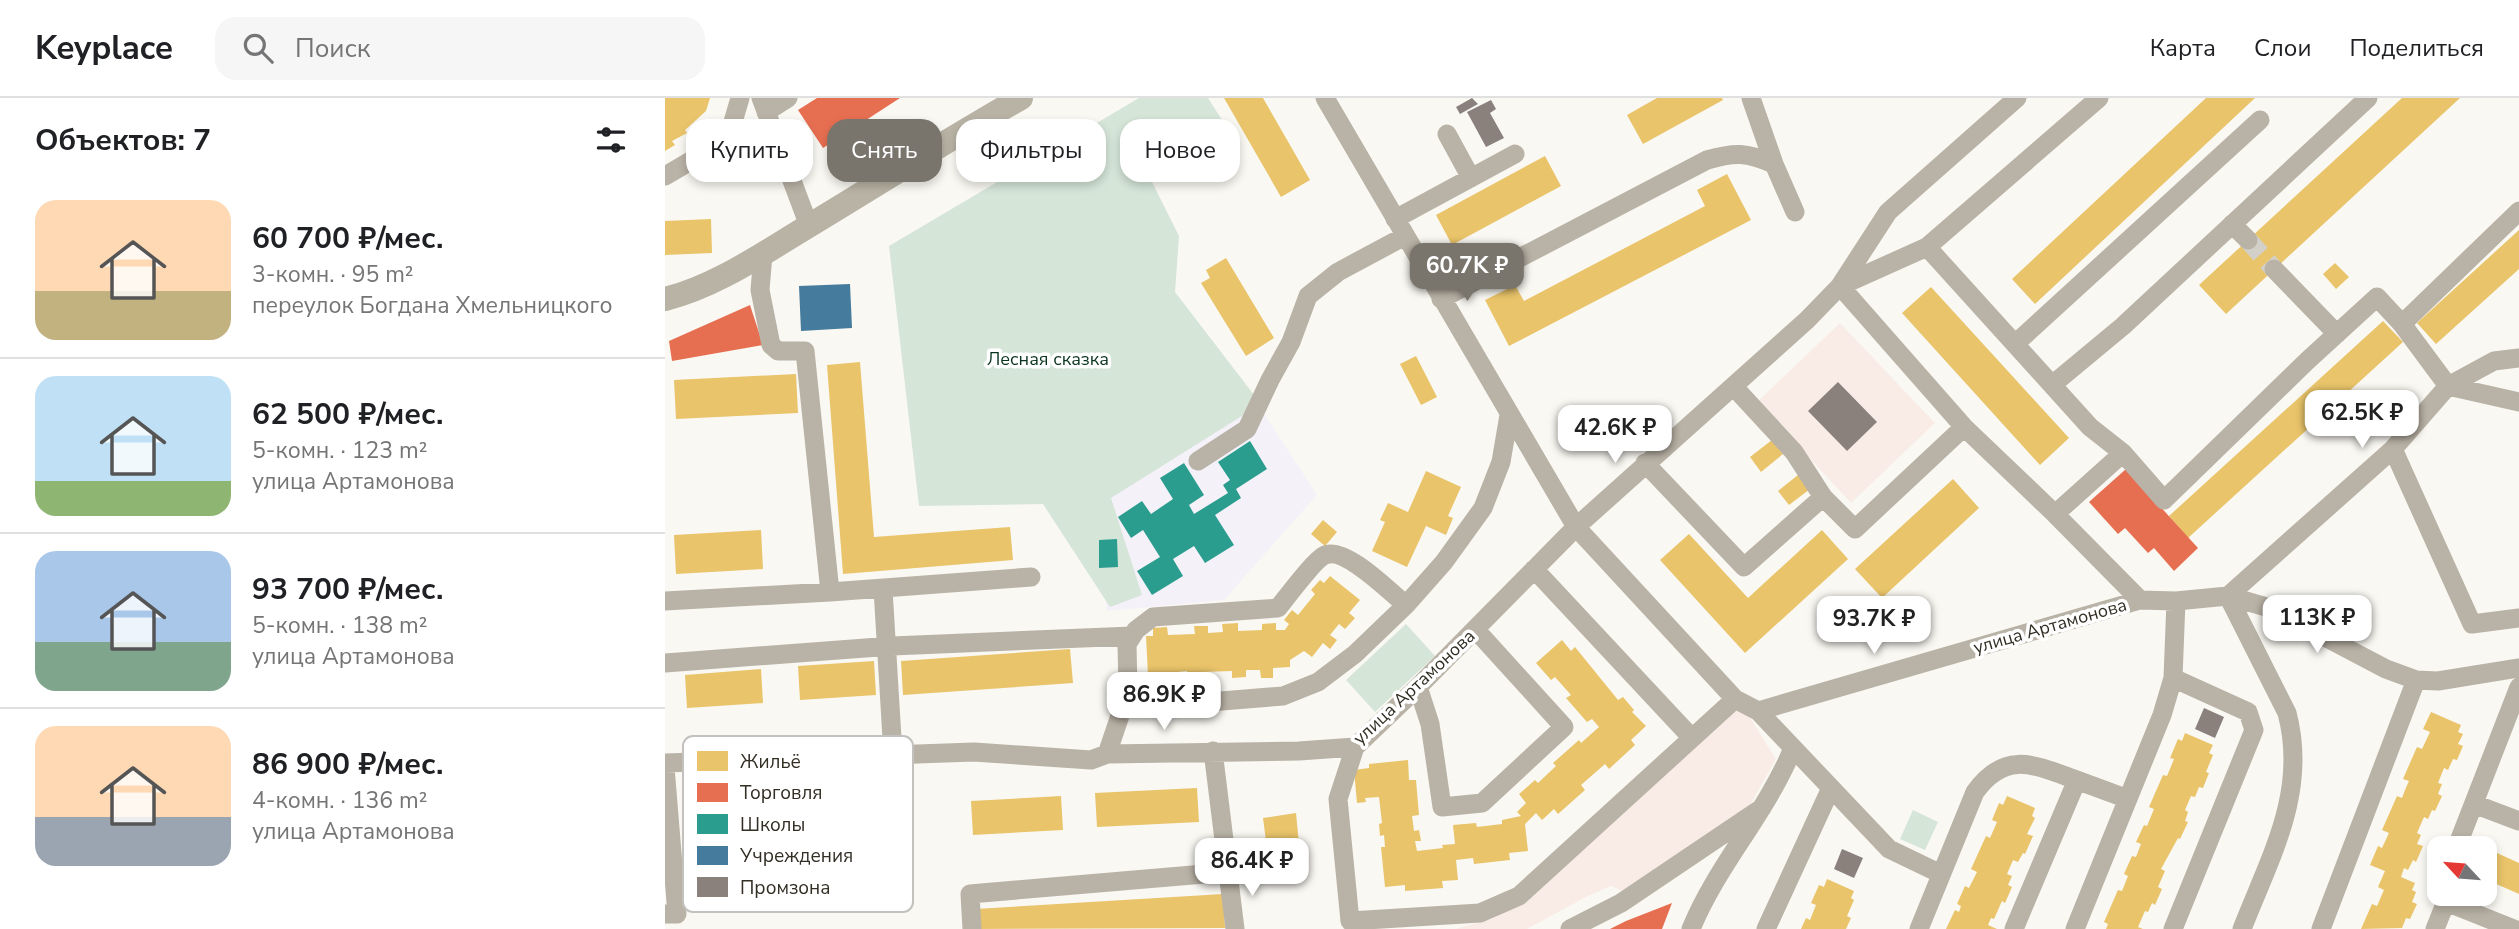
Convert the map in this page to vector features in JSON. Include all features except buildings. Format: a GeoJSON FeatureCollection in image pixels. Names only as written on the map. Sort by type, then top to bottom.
{"type":"FeatureCollection","features":[{"type":"Feature","properties":{"kind":"main road"},"geometry":{"type":"LineString","coordinates":[[665,299],[705,286],[763,254],[1021,98]]}},
{"type":"Feature","properties":{"kind":"street"},"geometry":{"type":"LineString","coordinates":[[665,176],[727,139],[740,98]]}},
{"type":"Feature","properties":{"kind":"street"},"geometry":{"type":"LineString","coordinates":[[788,98],[764,105],[809,226]]}},
{"type":"Feature","properties":{"kind":"street"},"geometry":{"type":"LineString","coordinates":[[1325,98],[1576,527],[1735,699],[1758,712],[1889,849],[1941,874]]}},
{"type":"Feature","properties":{"kind":"street","name":"улица Артамонова"},"geometry":{"type":"LineString","coordinates":[[913,754],[974,752],[1091,760],[1107,754],[1299,751],[1355,747],[1576,527],[1807,320],[1840,286],[1888,212],[2017,98]]}},
{"type":"Feature","properties":{"kind":"street"},"geometry":{"type":"LineString","coordinates":[[2099,98],[1927,247],[1840,286],[1964,427],[2140,600]]}},
{"type":"Feature","properties":{"kind":"street"},"geometry":{"type":"LineString","coordinates":[[2052,384],[2123,326],[2368,98]]}},
{"type":"Feature","properties":{"kind":"street"},"geometry":{"type":"LineString","coordinates":[[1754,101],[1774,164],[1795,212]]}},
{"type":"Feature","properties":{"kind":"street"},"geometry":{"type":"LineString","coordinates":[[2015,344],[2260,120]]}},
{"type":"Feature","properties":{"kind":"street"},"geometry":{"type":"LineString","coordinates":[[1447,134],[1471,177]]}},
{"type":"Feature","properties":{"kind":"street"},"geometry":{"type":"LineString","coordinates":[[1441,299],[1707,160],[1732,153],[1751,154],[1774,164]]}},
{"type":"Feature","properties":{"kind":"street"},"geometry":{"type":"LineString","coordinates":[[1198,461],[1247,429],[1291,342],[1308,296],[1471,177],[1515,154]]}},
{"type":"Feature","properties":{"kind":"street"},"geometry":{"type":"LineString","coordinates":[[2402,324],[2519,211]]}},
{"type":"Feature","properties":{"kind":"street"},"geometry":{"type":"LineString","coordinates":[[2232,224],[2248,240]]}},
{"type":"Feature","properties":{"kind":"street"},"geometry":{"type":"LineString","coordinates":[[1927,247],[2090,427],[2123,453],[2164,500],[2377,297],[2402,324],[2448,386],[2519,402]]}},
{"type":"Feature","properties":{"kind":"street"},"geometry":{"type":"LineString","coordinates":[[763,254],[760,290],[771,345],[778,351],[805,351],[829,592]]}},
{"type":"Feature","properties":{"kind":"street"},"geometry":{"type":"LineString","coordinates":[[2274,269],[2337,334]]}},
{"type":"Feature","properties":{"kind":"street"},"geometry":{"type":"LineString","coordinates":[[2228,596],[2393,449],[2448,386],[2494,362],[2519,358]]}},
{"type":"Feature","properties":{"kind":"street"},"geometry":{"type":"LineString","coordinates":[[1734,387],[1794,452],[1823,497],[1855,529],[1964,427]]}},
{"type":"Feature","properties":{"kind":"street"},"geometry":{"type":"LineString","coordinates":[[1123,709],[1283,696],[1318,682],[1355,654],[1406,605],[1444,562],[1483,508],[1501,462],[1509,415]]}},
{"type":"Feature","properties":{"kind":"street"},"geometry":{"type":"LineString","coordinates":[[2393,449],[2472,624],[2519,618]]}},
{"type":"Feature","properties":{"kind":"street"},"geometry":{"type":"LineString","coordinates":[[2055,514],[2123,453]]}},
{"type":"Feature","properties":{"kind":"street"},"geometry":{"type":"LineString","coordinates":[[1645,463],[1744,567],[1823,497]]}},
{"type":"Feature","properties":{"kind":"street"},"geometry":{"type":"LineString","coordinates":[[1107,754],[1128,692],[1127,644],[1153,617],[1277,608],[1322,555],[1335,552],[1352,561],[1406,605]]}},
{"type":"Feature","properties":{"kind":"street"},"geometry":{"type":"LineString","coordinates":[[1534,569],[1560,600],[1691,737]]}},
{"type":"Feature","properties":{"kind":"street"},"geometry":{"type":"LineString","coordinates":[[665,601],[883,589],[1031,577]]}},
{"type":"Feature","properties":{"kind":"street"},"geometry":{"type":"LineString","coordinates":[[883,589],[892,736]]}},
{"type":"Feature","properties":{"kind":"street"},"geometry":{"type":"LineString","coordinates":[[2228,596],[2270,608],[2386,668],[2416,680],[2438,681],[2519,668]]}},
{"type":"Feature","properties":{"kind":"street"},"geometry":{"type":"LineString","coordinates":[[2228,596],[2287,713],[2294,753],[2294,784],[2289,808],[2242,929]]}},
{"type":"Feature","properties":{"kind":"street","name":"улица Артамонова"},"geometry":{"type":"LineString","coordinates":[[1758,712],[2140,600],[2176,601],[2228,596]]}},
{"type":"Feature","properties":{"kind":"street"},"geometry":{"type":"LineString","coordinates":[[2075,929],[2162,715],[2173,678],[2176,601]]}},
{"type":"Feature","properties":{"kind":"street"},"geometry":{"type":"LineString","coordinates":[[1418,687],[1430,724],[1442,807],[1482,803],[1564,727],[1475,629]]}},
{"type":"Feature","properties":{"kind":"street"},"geometry":{"type":"LineString","coordinates":[[665,663],[886,647],[1132,636]]}},
{"type":"Feature","properties":{"kind":"street"},"geometry":{"type":"LineString","coordinates":[[2173,678],[2248,712],[2254,730],[2173,929]]}},
{"type":"Feature","properties":{"kind":"street"},"geometry":{"type":"LineString","coordinates":[[2321,929],[2416,680]]}},
{"type":"Feature","properties":{"kind":"street"},"geometry":{"type":"LineString","coordinates":[[2461,836],[2519,687]]}},
{"type":"Feature","properties":{"kind":"street"},"geometry":{"type":"LineString","coordinates":[[1355,747],[1338,799],[1350,921],[1480,913],[1519,896],[1735,699]]}},
{"type":"Feature","properties":{"kind":"street"},"geometry":{"type":"LineString","coordinates":[[1691,929],[1701,905],[1779,781],[1793,748]]}},
{"type":"Feature","properties":{"kind":"street"},"geometry":{"type":"LineString","coordinates":[[1213,751],[1235,929]]}},
{"type":"Feature","properties":{"kind":"street"},"geometry":{"type":"LineString","coordinates":[[1919,929],[1975,792],[1985,779],[1999,768],[2026,763],[2128,799]]}},
{"type":"Feature","properties":{"kind":"street","name":"улица Артамонова"},"geometry":{"type":"LineString","coordinates":[[665,765],[683,764]]}},
{"type":"Feature","properties":{"kind":"street"},"geometry":{"type":"LineString","coordinates":[[665,765],[677,914],[665,914]]}},
{"type":"Feature","properties":{"kind":"street"},"geometry":{"type":"LineString","coordinates":[[2014,929],[2077,780]]}},
{"type":"Feature","properties":{"kind":"street"},"geometry":{"type":"LineString","coordinates":[[1766,929],[1831,788]]}},
{"type":"Feature","properties":{"kind":"street"},"geometry":{"type":"LineString","coordinates":[[2474,804],[2519,821]]}},
{"type":"Feature","properties":{"kind":"street"},"geometry":{"type":"LineString","coordinates":[[1570,929],[1621,903],[1762,808]]}},
{"type":"Feature","properties":{"kind":"street"},"geometry":{"type":"LineString","coordinates":[[972,929],[970,894],[1228,872]]}},
{"type":"Feature","properties":{"kind":"street"},"geometry":{"type":"LineString","coordinates":[[2435,929],[2445,906]]}},
{"type":"Feature","properties":{"kind":"street"},"geometry":{"type":"LineString","coordinates":[[2465,906],[2514,929]]}},
{"type":"Feature","properties":{"kind":"shaded area"},"geometry":{"type":"Polygon","coordinates":[[[1052,283],[1263,412],[1317,495],[1224,600],[1107,611],[1052,283]]]}},
{"type":"Feature","properties":{"kind":"shaded area"},"geometry":{"type":"Polygon","coordinates":[[[1840,323],[1935,423],[1851,503],[1757,402],[1840,323]]]}},
{"type":"Feature","properties":{"kind":"shaded area"},"geometry":{"type":"Polygon","coordinates":[[[1734,708],[1749,716],[1776,759],[1745,814],[1627,893],[1611,886],[1527,929],[1455,929],[1492,919],[1601,828],[1734,708]]]}},
{"type":"Feature","properties":{"kind":"green space","name":"Лесная сказка"},"geometry":{"type":"Polygon","coordinates":[[[1139,98],[1208,98],[1221,119],[1120,119],[1120,182],[1152,182],[1179,236],[1175,292],[1261,404],[1111,498],[1142,595],[1110,607],[1043,504],[919,506],[889,246],[997,182],[1106,182],[1106,119],[1104,119],[1139,98]]]}},
{"type":"Feature","properties":{"kind":"green space"},"geometry":{"type":"Polygon","coordinates":[[[1406,624],[1435,656],[1375,712],[1346,680],[1406,624]]]}},
{"type":"Feature","properties":{"kind":"green space"},"geometry":{"type":"Polygon","coordinates":[[[1913,810],[1938,822],[1925,850],[1900,839],[1913,810]]]}},
{"type":"Feature","properties":{"kind":"tunnel"},"geometry":{"type":"LineString","coordinates":[[2248,240],[2274,269]]}}]}
